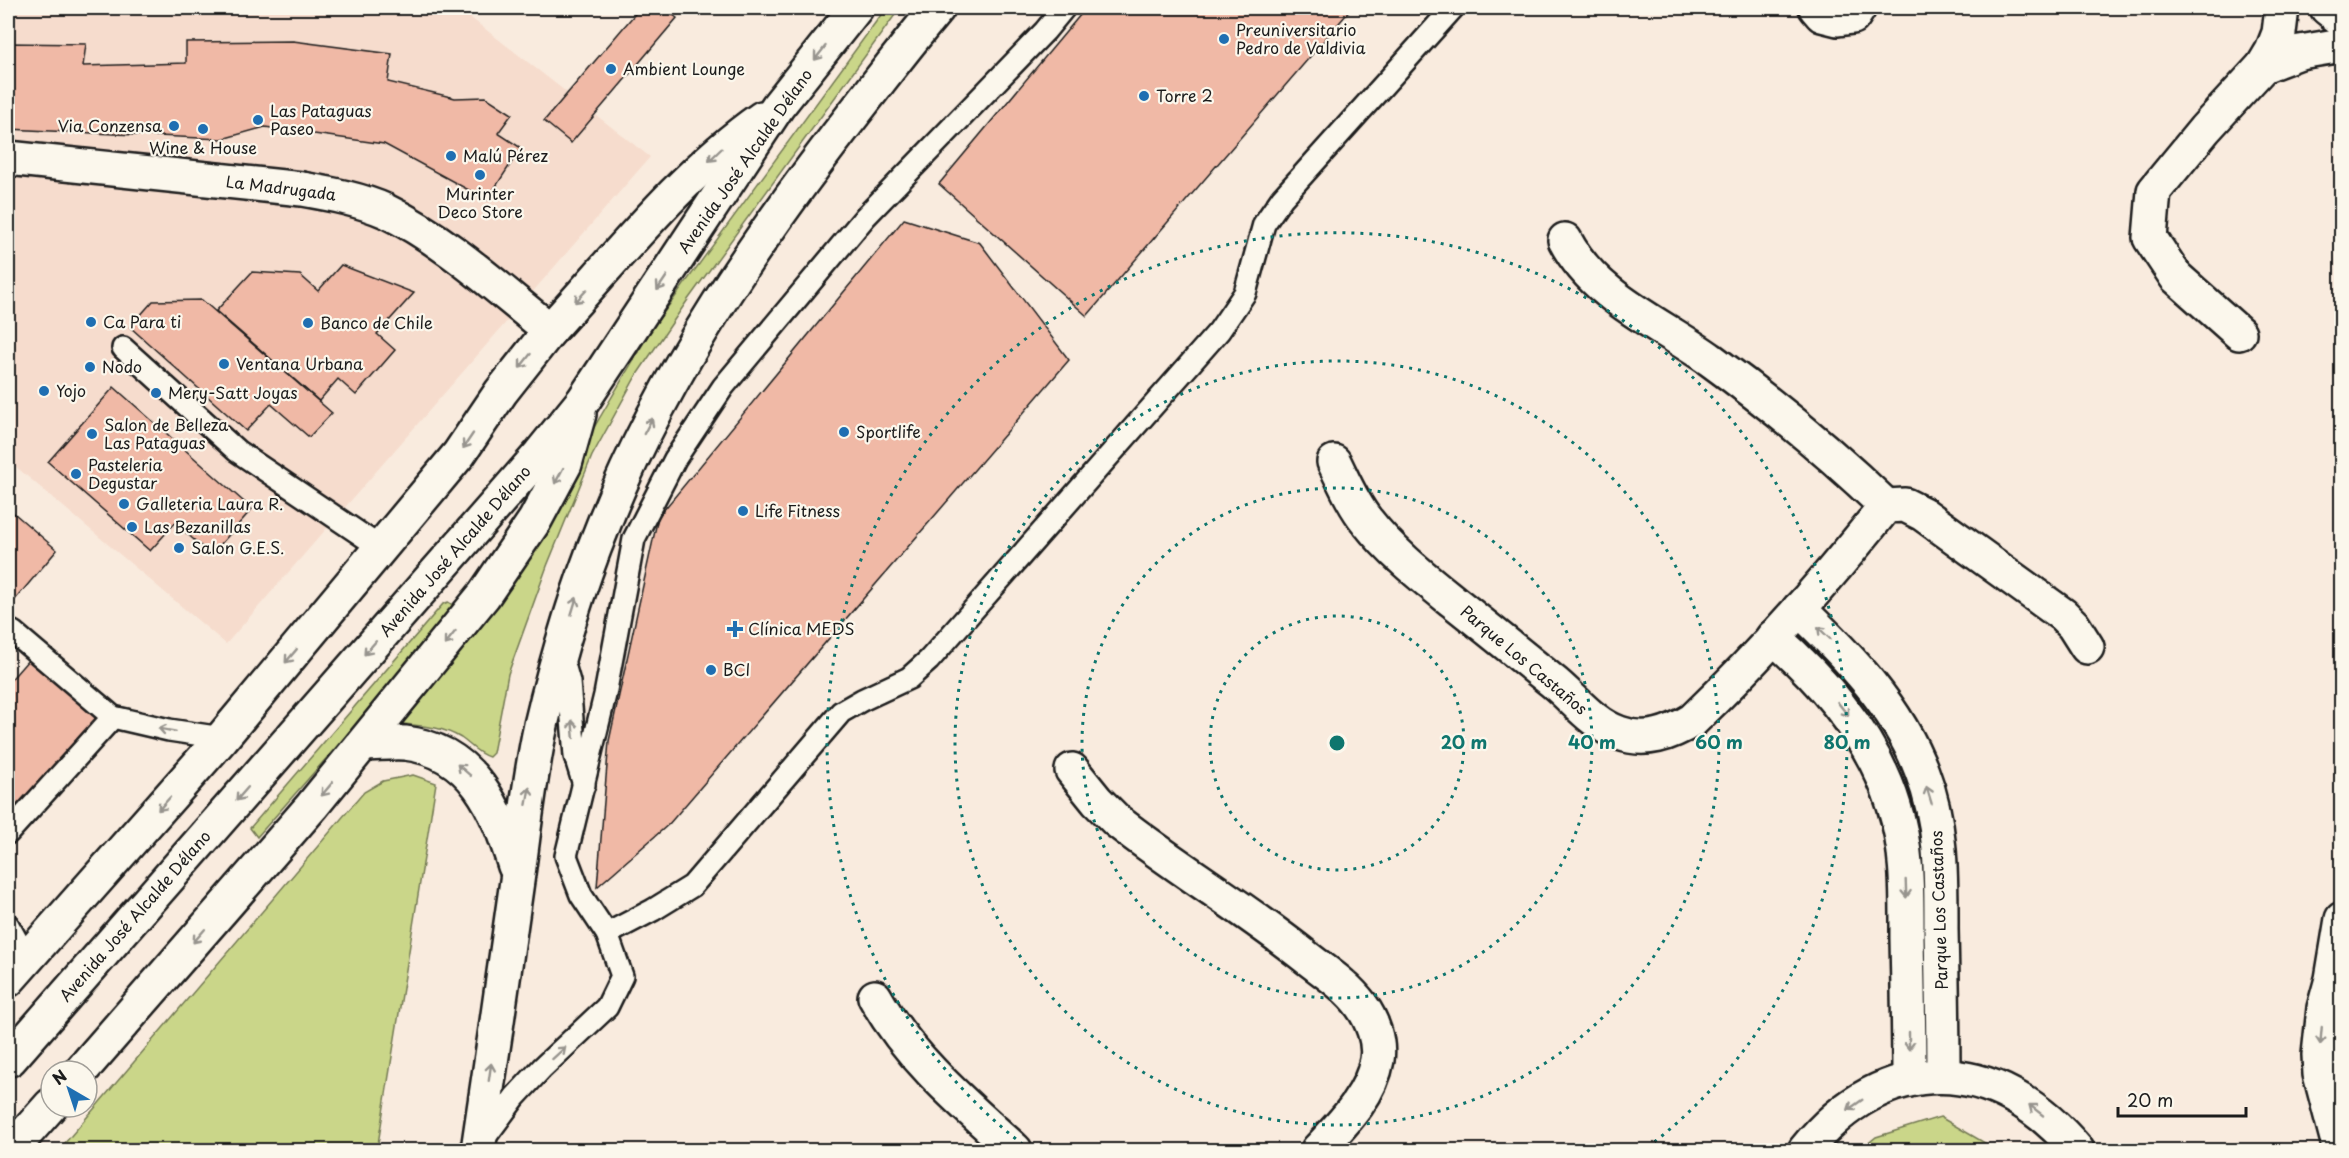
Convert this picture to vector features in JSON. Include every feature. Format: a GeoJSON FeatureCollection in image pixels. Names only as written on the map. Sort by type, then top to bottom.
{"type":"FeatureCollection","features":[{"type":"Feature","properties":{"kind":"street","name":"Avenida José Alcalde Délano"},"geometry":{"type":"LineString","coordinates":[[10,1059],[540,454],[583,401],[778,106],[856,8]]}},
{"type":"Feature","properties":{"kind":"street"},"geometry":{"type":"LineString","coordinates":[[479,1147],[527,801],[541,726],[560,651],[603,524],[639,444],[680,366],[776,216],[938,8]]}},
{"type":"Feature","properties":{"kind":"street"},"geometry":{"type":"LineString","coordinates":[[1816,8],[1822,15],[1838,19],[1853,17],[1859,8]]}},
{"type":"Feature","properties":{"kind":"street"},"geometry":{"type":"LineString","coordinates":[[2239,333],[2176,277],[2150,238],[2154,191],[2205,129],[2263,66],[2279,33],[2282,8]]}},
{"type":"Feature","properties":{"kind":"street"},"geometry":{"type":"LineString","coordinates":[[2327,8],[2342,20]]}},
{"type":"Feature","properties":{"kind":"street"},"geometry":{"type":"LineString","coordinates":[[2263,66],[2300,52],[2342,45]]}},
{"type":"Feature","properties":{"kind":"street"},"geometry":{"type":"LineString","coordinates":[[17,969],[222,738],[381,548],[459,454],[501,392],[550,330],[672,197],[722,148],[778,106]]}},
{"type":"Feature","properties":{"kind":"street","name":"La Madrugada"},"geometry":{"type":"LineString","coordinates":[[8,158],[302,189],[347,197],[385,211],[425,233],[550,330]]}},
{"type":"Feature","properties":{"kind":"street"},"geometry":{"type":"LineString","coordinates":[[1565,240],[1574,258],[1598,285],[1710,360],[1791,421],[1886,506],[1905,505],[1915,508],[2064,615],[2080,635],[2086,647]]}},
{"type":"Feature","properties":{"kind":"street"},"geometry":{"type":"LineString","coordinates":[[91,1059],[364,744],[484,595],[535,520],[565,464],[583,401]]}},
{"type":"Feature","properties":{"kind":"street","name":"Parque Los Castaños"},"geometry":{"type":"LineString","coordinates":[[1334,462],[1348,492],[1366,520],[1389,547],[1416,572],[1561,688],[1598,721],[1621,734],[1637,737],[1654,737],[1675,731],[1693,720],[1799,609],[1842,561],[1886,506]]}},
{"type":"Feature","properties":{"kind":"street","name":"Parque Los Castaños"},"geometry":{"type":"LineString","coordinates":[[1799,609],[1839,648],[1875,691],[1909,743],[1922,772],[1935,812],[1940,854],[1943,1076]]}},
{"type":"Feature","properties":{"kind":"street","name":"Parque Los Castaños"},"geometry":{"type":"LineString","coordinates":[[1773,637],[1801,661],[1847,714],[1878,768],[1894,806],[1906,864],[1909,1080]]}},
{"type":"Feature","properties":{"kind":"street"},"geometry":{"type":"LineString","coordinates":[[364,744],[405,743],[424,747],[443,754],[467,771],[485,794],[498,818],[518,877]]}},
{"type":"Feature","properties":{"kind":"street"},"geometry":{"type":"LineString","coordinates":[[1072,770],[1096,801],[1117,821],[1276,933],[1344,986],[1368,1016],[1377,1043],[1374,1073],[1362,1098],[1318,1150]]}},
{"type":"Feature","properties":{"kind":"street"},"geometry":{"type":"LineString","coordinates":[[2340,1150],[2320,1074],[2319,1055],[2324,1008],[2332,979],[2342,919]]}},
{"type":"Feature","properties":{"kind":"street"},"geometry":{"type":"LineString","coordinates":[[2332,979],[2342,1014]]}},
{"type":"Feature","properties":{"kind":"street"},"geometry":{"type":"LineString","coordinates":[[875,997],[895,1031],[911,1050],[1015,1150]]}},
{"type":"Feature","properties":{"kind":"street"},"geometry":{"type":"LineString","coordinates":[[1805,1150],[1831,1123],[1858,1102],[1890,1085],[1943,1076],[1972,1079],[2003,1090],[2029,1104],[2053,1123],[2077,1150]]}},
{"type":"Feature","properties":{"kind":"street"},"geometry":{"type":"LineString","coordinates":[[11,1150],[39,1118]]}},
{"type":"Feature","properties":{"kind":"lane"},"geometry":{"type":"LineString","coordinates":[[479,1147],[515,1097],[542,1068],[607,1007],[622,976],[607,934],[581,895],[566,856],[605,695],[634,539],[675,459],[723,387],[865,217],[1045,32],[1065,8]]}},
{"type":"Feature","properties":{"kind":"lane"},"geometry":{"type":"LineString","coordinates":[[607,934],[692,886],[841,712],[909,678],[929,660],[1219,330],[1245,293],[1256,262],[1264,224],[1282,198],[1453,8]]}},
{"type":"Feature","properties":{"kind":"lane"},"geometry":{"type":"LineString","coordinates":[[123,348],[237,451],[381,548]]}},
{"type":"Feature","properties":{"kind":"lane"},"geometry":{"type":"LineString","coordinates":[[8,638],[13,632],[113,717],[170,730],[222,738]]}},
{"type":"Feature","properties":{"kind":"lane"},"geometry":{"type":"LineString","coordinates":[[560,651],[569,682],[575,756],[584,786]]}},
{"type":"Feature","properties":{"kind":"lane"},"geometry":{"type":"LineString","coordinates":[[8,833],[113,717]]}},
{"type":"Feature","properties":{"kind":"lane"},"geometry":{"type":"LineString","coordinates":[[8,925],[17,969]]}},
{"type":"Feature","properties":{"kind":"shaded area"},"geometry":{"type":"Polygon","coordinates":[[[8,8],[458,8],[650,157],[226,644],[8,460],[8,8]]]}},
{"type":"Feature","properties":{"kind":"green space"},"geometry":{"type":"Polygon","coordinates":[[[886,8],[900,8],[687,301],[636,376],[592,456],[547,566],[508,674],[493,753],[489,757],[485,756],[461,738],[447,731],[404,724],[401,721],[454,660],[494,604],[651,330],[886,8]]]}},
{"type":"Feature","properties":{"kind":"green space"},"geometry":{"type":"Polygon","coordinates":[[[448,602],[453,605],[452,610],[434,636],[257,837],[250,828],[443,604],[448,602]]]}},
{"type":"Feature","properties":{"kind":"green space"},"geometry":{"type":"Polygon","coordinates":[[[413,775],[436,783],[377,1150],[59,1150],[85,1119],[99,1119],[99,1103],[364,792],[383,781],[413,775]]]}},
{"type":"Feature","properties":{"kind":"green space"},"geometry":{"type":"Polygon","coordinates":[[[1940,1117],[1997,1150],[1860,1150],[1876,1137],[1940,1117]]]}},
{"type":"Feature","properties":{"kind":"building","name":"Ambient Lounge"},"geometry":{"type":"Polygon","coordinates":[[[640,8],[664,8],[677,18],[571,143],[544,121],[640,8]]]}},
{"type":"Feature","properties":{"kind":"building","name":"Torre 2"},"geometry":{"type":"Polygon","coordinates":[[[1086,8],[1352,8],[1087,316],[939,184],[1086,8]]]}},
{"type":"Feature","properties":{"kind":"building","name":"Las Pataguas Paseo"},"geometry":{"type":"Polygon","coordinates":[[[293,41],[392,54],[388,82],[455,98],[486,97],[512,114],[498,133],[521,148],[487,200],[384,144],[265,127],[222,139],[8,129],[8,43],[86,44],[83,66],[186,63],[186,42],[293,41]]]}},
{"type":"Feature","properties":{"kind":"building","name":"Clínica MEDS"},"geometry":{"type":"Polygon","coordinates":[[[904,219],[980,243],[1069,360],[669,824],[597,887],[609,741],[658,517],[904,219]]]}},
{"type":"Feature","properties":{"kind":"building","name":"Banco de Chile"},"geometry":{"type":"Polygon","coordinates":[[[341,265],[414,293],[377,334],[395,350],[356,395],[338,379],[319,401],[216,311],[252,272],[300,275],[318,291],[341,265]]]}},
{"type":"Feature","properties":{"kind":"building","name":"Ventana Urbana"},"geometry":{"type":"Polygon","coordinates":[[[202,300],[332,413],[309,437],[271,404],[246,431],[130,327],[153,301],[202,300]]]}},
{"type":"Feature","properties":{"kind":"building"},"geometry":{"type":"Polygon","coordinates":[[[114,387],[252,509],[211,555],[175,523],[150,551],[48,462],[114,387]]]}},
{"type":"Feature","properties":{"kind":"building"},"geometry":{"type":"Polygon","coordinates":[[[8,508],[57,550],[8,608],[8,508]]]}},
{"type":"Feature","properties":{"kind":"building"},"geometry":{"type":"Polygon","coordinates":[[[29,659],[101,721],[22,812],[8,799],[8,683],[29,659]]]}},
{"type":"Feature","properties":{"kind":"place","name":"Preuniversitario Pedro de Valdivia"},"geometry":{"type":"Point","coordinates":[1224,39]}},
{"type":"Feature","properties":{"kind":"place","name":"Ambient Lounge"},"geometry":{"type":"Point","coordinates":[611,69]}},
{"type":"Feature","properties":{"kind":"place","name":"Torre 2"},"geometry":{"type":"Point","coordinates":[1144,96]}},
{"type":"Feature","properties":{"kind":"place","name":"Las Pataguas Paseo"},"geometry":{"type":"Point","coordinates":[258,120]}},
{"type":"Feature","properties":{"kind":"place","name":"Via Conzensa"},"geometry":{"type":"Point","coordinates":[174,126]}},
{"type":"Feature","properties":{"kind":"place","name":"Wine & House"},"geometry":{"type":"Point","coordinates":[203,129]}},
{"type":"Feature","properties":{"kind":"place","name":"Malú Pérez"},"geometry":{"type":"Point","coordinates":[451,156]}},
{"type":"Feature","properties":{"kind":"place","name":"Murinter Deco Store"},"geometry":{"type":"Point","coordinates":[480,175]}},
{"type":"Feature","properties":{"kind":"place","name":"Ca Para ti"},"geometry":{"type":"Point","coordinates":[91,322]}},
{"type":"Feature","properties":{"kind":"place","name":"Banco de Chile"},"geometry":{"type":"Point","coordinates":[308,323]}},
{"type":"Feature","properties":{"kind":"place","name":"Ventana Urbana"},"geometry":{"type":"Point","coordinates":[224,364]}},
{"type":"Feature","properties":{"kind":"place","name":"Nodo"},"geometry":{"type":"Point","coordinates":[90,367]}},
{"type":"Feature","properties":{"kind":"place","name":"Yojo"},"geometry":{"type":"Point","coordinates":[44,391]}},
{"type":"Feature","properties":{"kind":"place","name":"Mery-Satt Joyas"},"geometry":{"type":"Point","coordinates":[156,393]}},
{"type":"Feature","properties":{"kind":"place","name":"Sportlife"},"geometry":{"type":"Point","coordinates":[844,432]}},
{"type":"Feature","properties":{"kind":"place","name":"Salon de Belleza Las Pataguas"},"geometry":{"type":"Point","coordinates":[92,434]}},
{"type":"Feature","properties":{"kind":"place","name":"Pasteleria Degustar"},"geometry":{"type":"Point","coordinates":[76,474]}},
{"type":"Feature","properties":{"kind":"place","name":"Galleteria Laura R."},"geometry":{"type":"Point","coordinates":[124,504]}},
{"type":"Feature","properties":{"kind":"place","name":"Life Fitness"},"geometry":{"type":"Point","coordinates":[743,511]}},
{"type":"Feature","properties":{"kind":"place","name":"Las Bezanillas"},"geometry":{"type":"Point","coordinates":[132,527]}},
{"type":"Feature","properties":{"kind":"place","name":"Salon G.E.S."},"geometry":{"type":"Point","coordinates":[179,548]}},
{"type":"Feature","properties":{"kind":"place","name":"Clínica MEDS"},"geometry":{"type":"Point","coordinates":[735,629]}},
{"type":"Feature","properties":{"kind":"place","name":"BCI"},"geometry":{"type":"Point","coordinates":[711,670]}}]}
